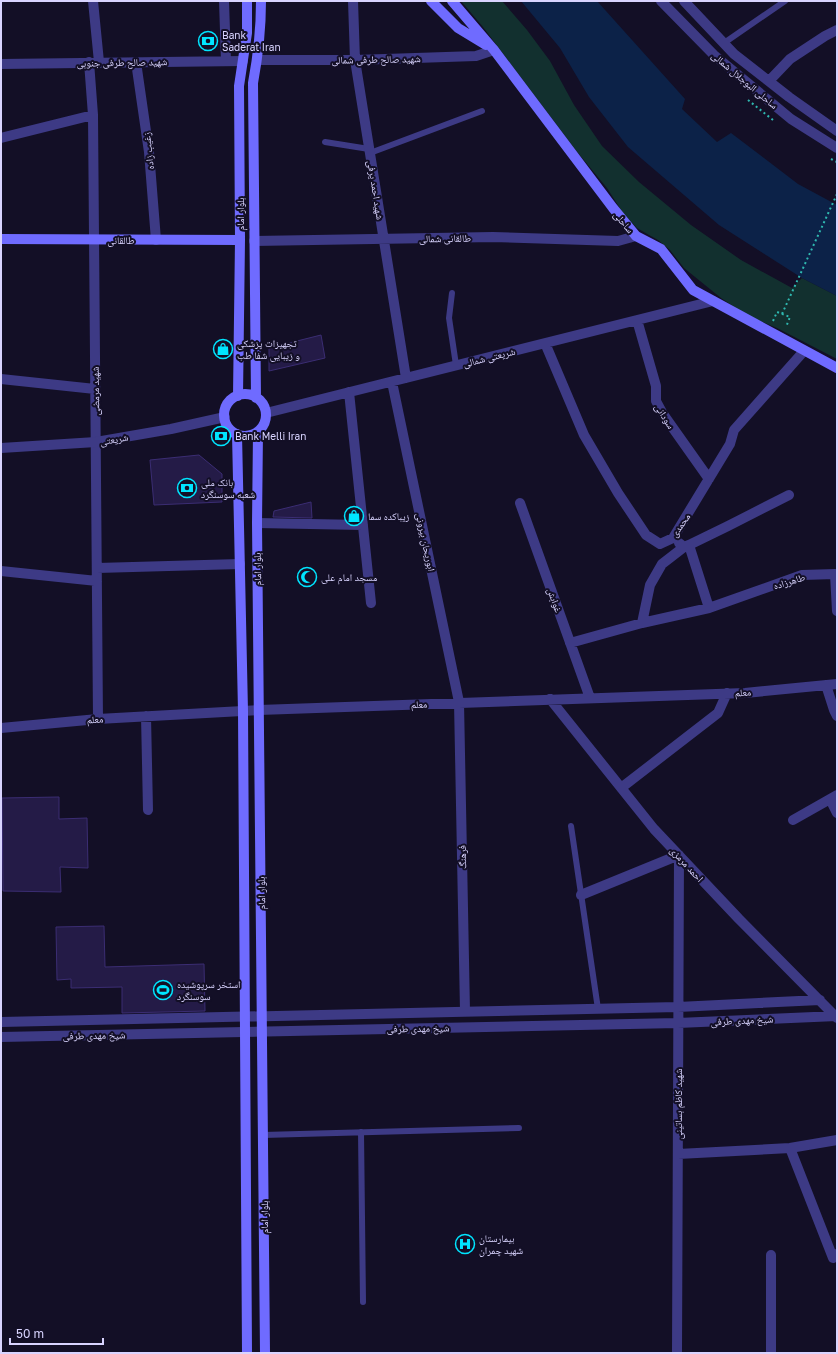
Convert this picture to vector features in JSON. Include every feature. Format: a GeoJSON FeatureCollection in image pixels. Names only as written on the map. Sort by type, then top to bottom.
{"type":"FeatureCollection","features":[{"type":"Feature","properties":{"kind":"main road","name":"بلوار امام"},"geometry":{"type":"LineString","coordinates":[[238,396],[240,86],[247,33],[247,1]]}},
{"type":"Feature","properties":{"kind":"main road","name":"بلوار امام"},"geometry":{"type":"LineString","coordinates":[[256,398],[253,83],[261,20],[261,1]]}},
{"type":"Feature","properties":{"kind":"main road","name":"ساحلی"},"geometry":{"type":"LineString","coordinates":[[431,1],[458,28],[494,50]]}},
{"type":"Feature","properties":{"kind":"main road","name":"ساحلی"},"geometry":{"type":"LineString","coordinates":[[452,1],[494,50],[613,208],[636,236],[661,249],[693,290],[837,368]]}},
{"type":"Feature","properties":{"kind":"main road","name":"طالقانی"},"geometry":{"type":"LineString","coordinates":[[1,239],[240,240]]}},
{"type":"Feature","properties":{"kind":"main road"},"geometry":{"type":"LineString","coordinates":[[250,395],[256,398],[261,402],[266,413],[264,424],[258,432],[248,436],[237,434],[229,427],[225,417],[228,405],[238,396],[250,395]]}},
{"type":"Feature","properties":{"kind":"main road","name":"بلوار امام"},"geometry":{"type":"LineString","coordinates":[[258,432],[257,523],[265,1353]]}},
{"type":"Feature","properties":{"kind":"main road","name":"بلوار امام"},"geometry":{"type":"LineString","coordinates":[[237,434],[243,711],[246,1353]]}},
{"type":"Feature","properties":{"kind":"street","name":"شهید مرمضی"},"geometry":{"type":"LineString","coordinates":[[93,1],[98,719]]}},
{"type":"Feature","properties":{"kind":"street"},"geometry":{"type":"LineString","coordinates":[[224,1],[226,61]]}},
{"type":"Feature","properties":{"kind":"street","name":"شهید احمد یرفی"},"geometry":{"type":"LineString","coordinates":[[353,1],[355,60],[406,378]]}},
{"type":"Feature","properties":{"kind":"street","name":"ساحلی البوجلال شمالی"},"geometry":{"type":"LineString","coordinates":[[661,1],[714,55],[791,119],[837,148]]}},
{"type":"Feature","properties":{"kind":"street","name":"ساحلی البوجلال شمالی"},"geometry":{"type":"LineString","coordinates":[[684,1],[734,54],[837,131]]}},
{"type":"Feature","properties":{"kind":"street"},"geometry":{"type":"LineString","coordinates":[[769,81],[790,59],[837,30]]}},
{"type":"Feature","properties":{"kind":"street","name":"شهید صالح طرفی شمالی"},"geometry":{"type":"LineString","coordinates":[[257,60],[355,60],[476,56],[494,50]]}},
{"type":"Feature","properties":{"kind":"street","name":"شهید صالح طرفی جنوبی"},"geometry":{"type":"LineString","coordinates":[[1,64],[243,61]]}},
{"type":"Feature","properties":{"kind":"street","name":"زغیب زاده"},"geometry":{"type":"LineString","coordinates":[[136,62],[149,152],[156,240]]}},
{"type":"Feature","properties":{"kind":"street"},"geometry":{"type":"LineString","coordinates":[[1,138],[94,114]]}},
{"type":"Feature","properties":{"kind":"street","name":"طالقانی شمالی"},"geometry":{"type":"LineString","coordinates":[[254,242],[493,237],[618,241],[636,236]]}},
{"type":"Feature","properties":{"kind":"street","name":"شریعتی شمالی"},"geometry":{"type":"LineString","coordinates":[[266,413],[713,301]]}},
{"type":"Feature","properties":{"kind":"street","name":"سودانی"},"geometry":{"type":"LineString","coordinates":[[637,320],[656,386],[656,401],[663,414],[709,479]]}},
{"type":"Feature","properties":{"kind":"street","name":"محمدی"},"geometry":{"type":"LineString","coordinates":[[545,343],[584,435],[618,493],[646,535],[660,544],[673,538],[730,444],[734,430],[804,350]]}},
{"type":"Feature","properties":{"kind":"street"},"geometry":{"type":"LineString","coordinates":[[1,379],[96,389]]}},
{"type":"Feature","properties":{"kind":"street","name":"ابوریحان بیرونی"},"geometry":{"type":"LineString","coordinates":[[392,382],[459,702]]}},
{"type":"Feature","properties":{"kind":"street"},"geometry":{"type":"LineString","coordinates":[[349,392],[371,603]]}},
{"type":"Feature","properties":{"kind":"street","name":"شریعتی"},"geometry":{"type":"LineString","coordinates":[[1,448],[96,442],[171,429],[225,417]]}},
{"type":"Feature","properties":{"kind":"street"},"geometry":{"type":"LineString","coordinates":[[642,623],[650,585],[662,564],[686,546],[789,495]]}},
{"type":"Feature","properties":{"kind":"street","name":"غوابش"},"geometry":{"type":"LineString","coordinates":[[520,503],[590,698]]}},
{"type":"Feature","properties":{"kind":"street"},"geometry":{"type":"LineString","coordinates":[[257,523],[363,525]]}},
{"type":"Feature","properties":{"kind":"street"},"geometry":{"type":"LineString","coordinates":[[673,538],[686,546],[709,608]]}},
{"type":"Feature","properties":{"kind":"street"},"geometry":{"type":"LineString","coordinates":[[97,568],[240,564]]}},
{"type":"Feature","properties":{"kind":"street"},"geometry":{"type":"LineString","coordinates":[[1,570],[97,581]]}},
{"type":"Feature","properties":{"kind":"street","name":"طاهرزاده"},"geometry":{"type":"LineString","coordinates":[[570,643],[642,623],[709,608],[802,575],[836,571],[837,611]]}},
{"type":"Feature","properties":{"kind":"street","name":"معلم"},"geometry":{"type":"LineString","coordinates":[[1,728],[98,719],[259,710],[727,693],[837,684]]}},
{"type":"Feature","properties":{"kind":"street"},"geometry":{"type":"LineString","coordinates":[[826,685],[837,716]]}},
{"type":"Feature","properties":{"kind":"street"},"geometry":{"type":"LineString","coordinates":[[621,788],[718,713],[727,693]]}},
{"type":"Feature","properties":{"kind":"street","name":"احمد مرمزی"},"geometry":{"type":"LineString","coordinates":[[550,699],[654,829],[739,919],[836,1017]]}},
{"type":"Feature","properties":{"kind":"street","name":"فرهنگ"},"geometry":{"type":"LineString","coordinates":[[459,702],[465,1011]]}},
{"type":"Feature","properties":{"kind":"street"},"geometry":{"type":"LineString","coordinates":[[146,716],[148,810]]}},
{"type":"Feature","properties":{"kind":"street"},"geometry":{"type":"LineString","coordinates":[[793,820],[834,797],[837,813]]}},
{"type":"Feature","properties":{"kind":"street"},"geometry":{"type":"LineString","coordinates":[[581,895],[679,855]]}},
{"type":"Feature","properties":{"kind":"street","name":"شهید کاظم بساتینی"},"geometry":{"type":"LineString","coordinates":[[677,1353],[679,855]]}},
{"type":"Feature","properties":{"kind":"street","name":"شیخ مهدی طرفی"},"geometry":{"type":"LineString","coordinates":[[1,1022],[678,1007],[820,1000]]}},
{"type":"Feature","properties":{"kind":"street","name":"شیخ مهدی طرفی"},"geometry":{"type":"LineString","coordinates":[[1,1037],[678,1023],[836,1017]]}},
{"type":"Feature","properties":{"kind":"street"},"geometry":{"type":"LineString","coordinates":[[49,1020],[49,1036]]}},
{"type":"Feature","properties":{"kind":"street"},"geometry":{"type":"LineString","coordinates":[[678,1154],[790,1148],[837,1140]]}},
{"type":"Feature","properties":{"kind":"street"},"geometry":{"type":"LineString","coordinates":[[790,1148],[833,1258],[837,1254]]}},
{"type":"Feature","properties":{"kind":"street"},"geometry":{"type":"LineString","coordinates":[[771,1256],[771,1353]]}},
{"type":"Feature","properties":{"kind":"lane"},"geometry":{"type":"LineString","coordinates":[[724,44],[785,1]]}},
{"type":"Feature","properties":{"kind":"lane"},"geometry":{"type":"LineString","coordinates":[[325,142],[370,151],[482,111]]}},
{"type":"Feature","properties":{"kind":"lane"},"geometry":{"type":"LineString","coordinates":[[452,294],[449,318],[456,365]]}},
{"type":"Feature","properties":{"kind":"lane"},"geometry":{"type":"LineString","coordinates":[[571,826],[598,1009]]}},
{"type":"Feature","properties":{"kind":"lane"},"geometry":{"type":"LineString","coordinates":[[263,1135],[519,1128]]}},
{"type":"Feature","properties":{"kind":"lane"},"geometry":{"type":"LineString","coordinates":[[361,1132],[363,1302]]}},
{"type":"Feature","properties":{"kind":"path"},"geometry":{"type":"LineString","coordinates":[[782,314],[837,194]]}},
{"type":"Feature","properties":{"kind":"path"},"geometry":{"type":"LineString","coordinates":[[768,331],[777,312],[790,317],[781,338]]}},
{"type":"Feature","properties":{"kind":"green space"},"geometry":{"type":"Polygon","coordinates":[[[461,1],[502,1],[527,30],[550,61],[574,105],[602,146],[639,182],[691,225],[741,260],[792,288],[802,278],[837,296],[837,359],[777,328],[748,316],[721,298],[684,268],[670,250],[658,240],[637,228],[623,213],[607,188],[578,153],[483,27],[461,1]]]}},
{"type":"Feature","properties":{"kind":"water"},"geometry":{"type":"Polygon","coordinates":[[[521,1],[597,1],[685,99],[682,109],[717,142],[731,133],[798,184],[837,205],[837,296],[802,278],[719,225],[628,147],[589,97],[560,48],[521,1]]]}},
{"type":"Feature","properties":{"kind":"building"},"geometry":{"type":"Polygon","coordinates":[[[321,335],[325,358],[269,371],[269,348],[321,335]]]}},
{"type":"Feature","properties":{"kind":"building","name":"بانک ملی شعبه سوسنگرد"},"geometry":{"type":"Polygon","coordinates":[[[199,455],[222,474],[222,502],[154,505],[150,460],[199,455]]]}},
{"type":"Feature","properties":{"kind":"building"},"geometry":{"type":"Polygon","coordinates":[[[311,502],[312,518],[273,517],[274,511],[311,502]]]}},
{"type":"Feature","properties":{"kind":"building"},"geometry":{"type":"Polygon","coordinates":[[[59,797],[59,819],[87,818],[88,868],[60,867],[61,892],[3,891],[2,798],[59,797]]]}},
{"type":"Feature","properties":{"kind":"building"},"geometry":{"type":"Polygon","coordinates":[[[104,926],[105,967],[204,964],[205,1011],[122,1013],[122,987],[71,988],[71,979],[57,980],[56,927],[104,926]]]}},
{"type":"Feature","properties":{"kind":"place","name":"Bank Saderat Iran"},"geometry":{"type":"Point","coordinates":[208,41]}},
{"type":"Feature","properties":{"kind":"place","name":"تجهیزات پزشکی و زیبایی شفا طب"},"geometry":{"type":"Point","coordinates":[223,349]}},
{"type":"Feature","properties":{"kind":"place","name":"Bank Melli Iran"},"geometry":{"type":"Point","coordinates":[221,436]}},
{"type":"Feature","properties":{"kind":"place","name":"بانک ملی شعبه سوسنگرد"},"geometry":{"type":"Point","coordinates":[187,488]}},
{"type":"Feature","properties":{"kind":"place","name":"زیباکده سما"},"geometry":{"type":"Point","coordinates":[354,516]}},
{"type":"Feature","properties":{"kind":"place","name":"مسجد امام علی"},"geometry":{"type":"Point","coordinates":[307,577]}},
{"type":"Feature","properties":{"kind":"place","name":"استخر سرپوشیده سوسنگرد"},"geometry":{"type":"Point","coordinates":[163,990]}},
{"type":"Feature","properties":{"kind":"place","name":"بیمارستان شهید چمران"},"geometry":{"type":"Point","coordinates":[465,1244]}}]}
